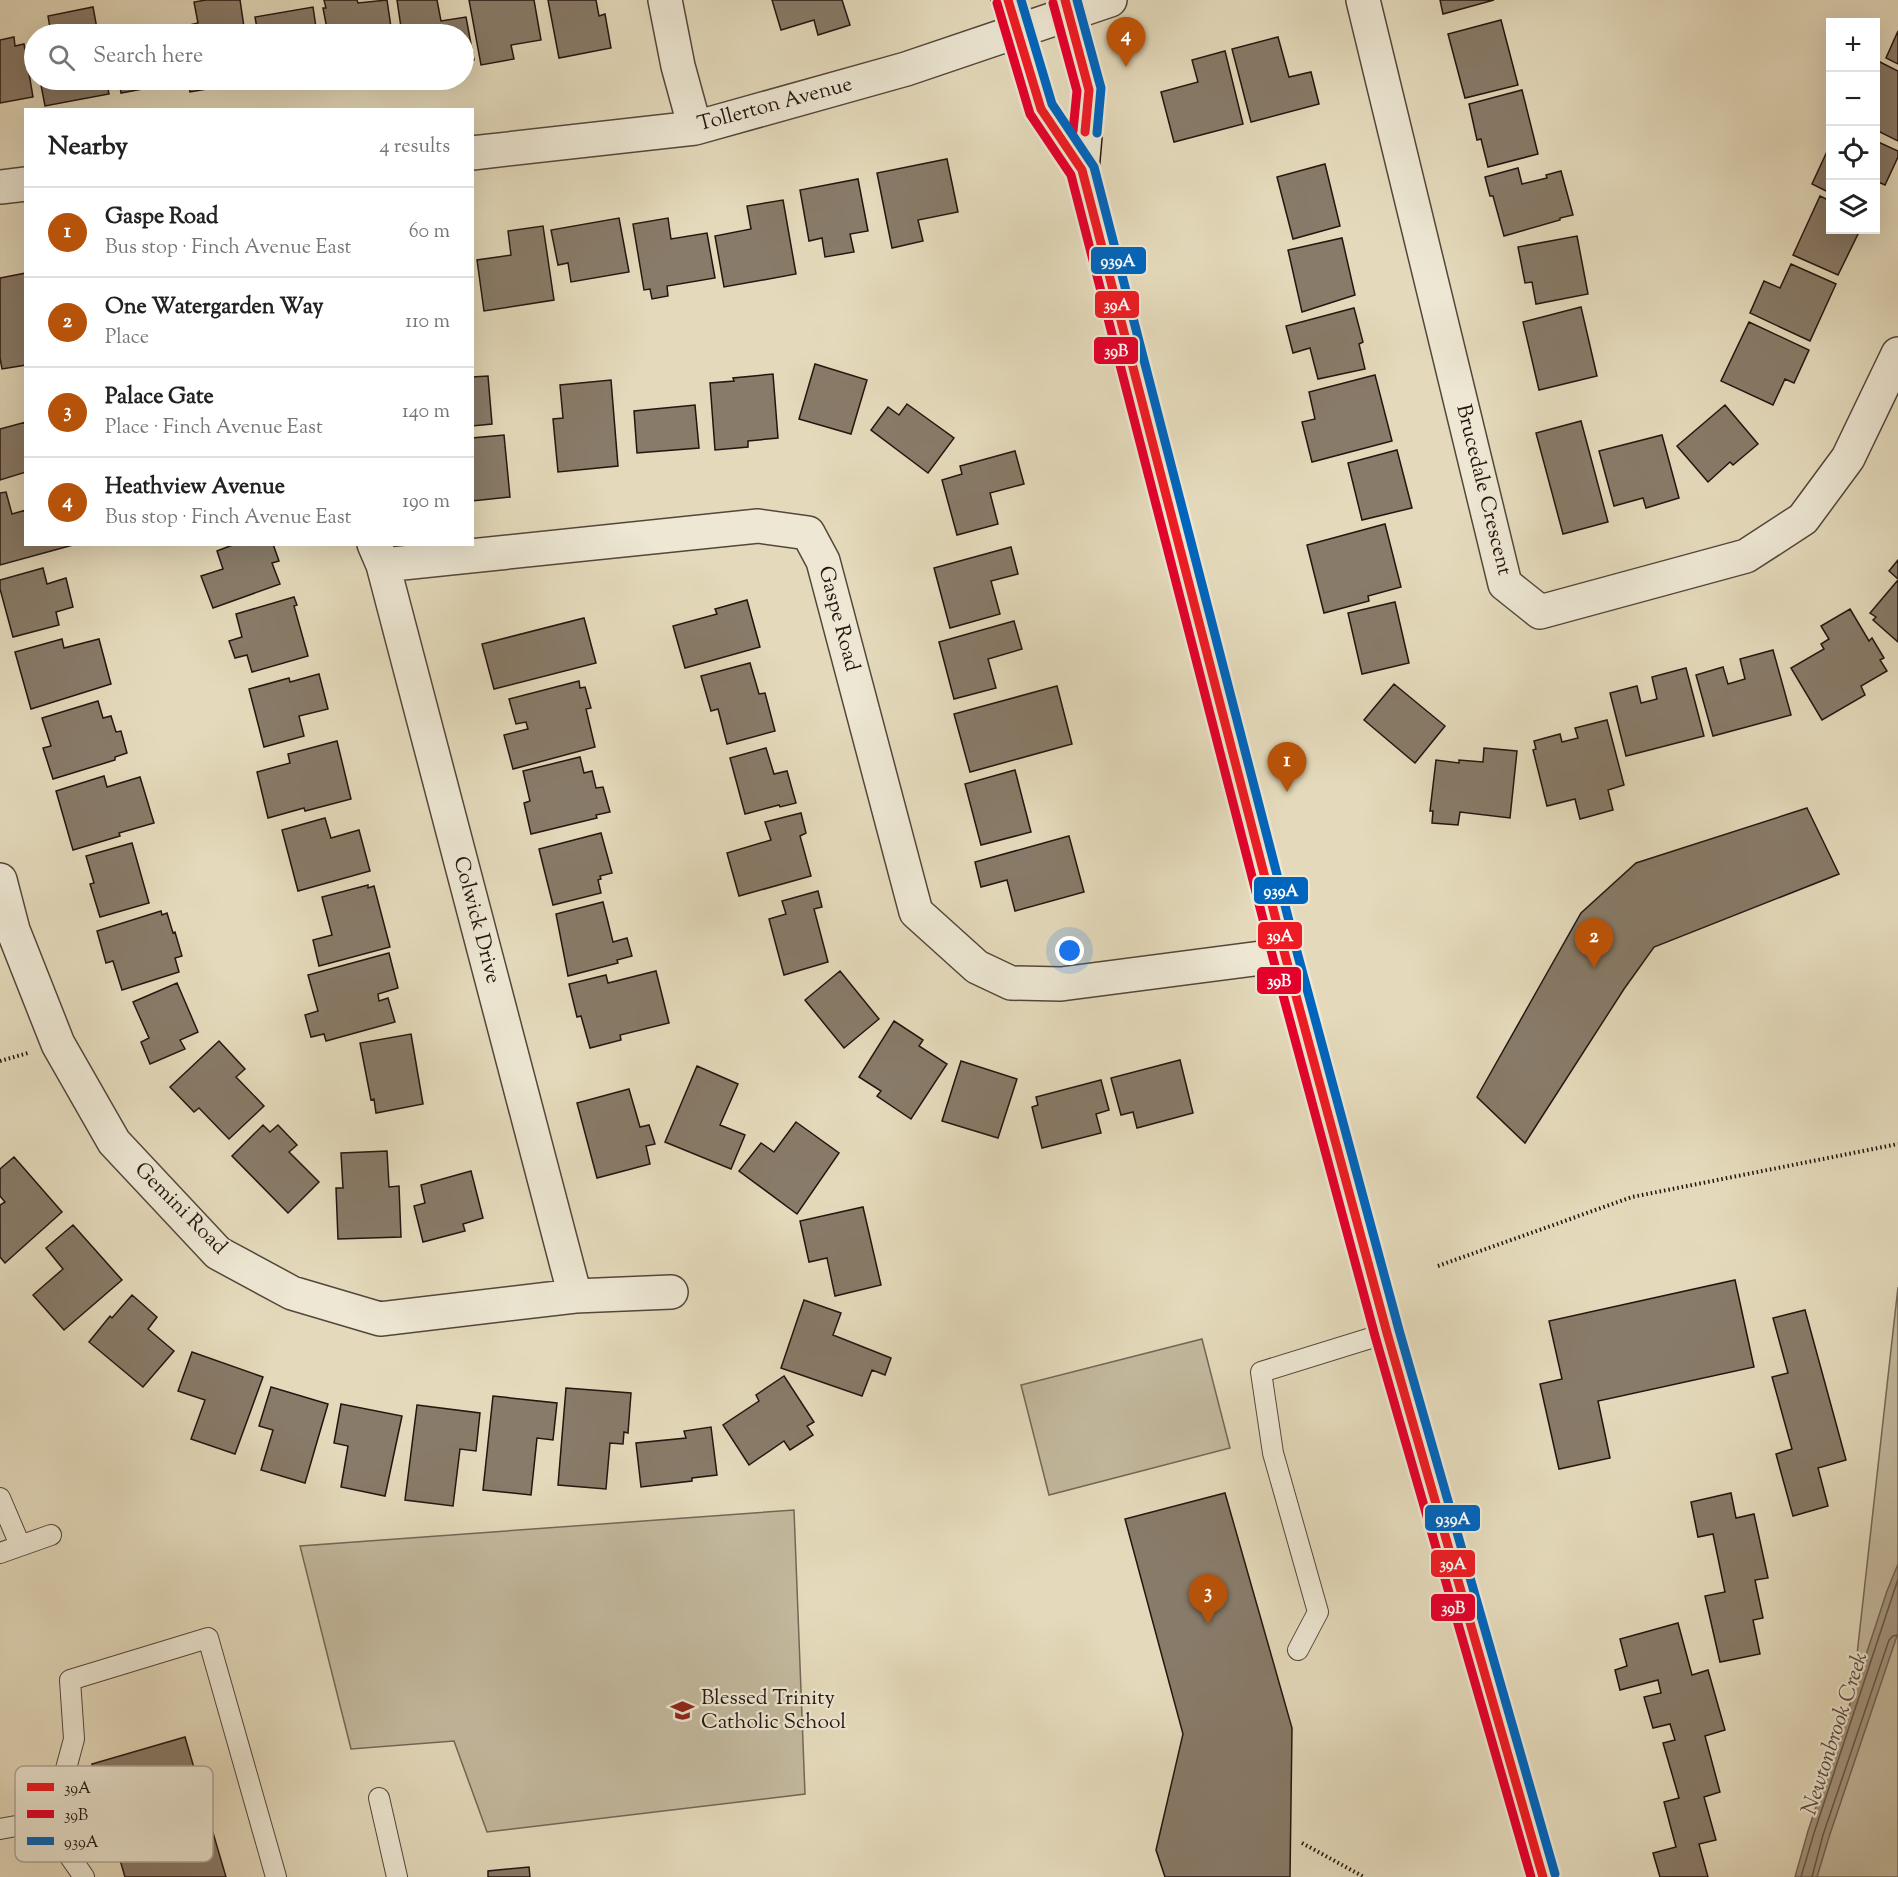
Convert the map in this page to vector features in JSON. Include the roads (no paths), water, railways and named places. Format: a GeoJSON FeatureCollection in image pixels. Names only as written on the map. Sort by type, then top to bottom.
{"type":"FeatureCollection","features":[{"type":"Feature","properties":{"kind":"street"},"geometry":{"type":"LineString","coordinates":[[665,0],[678,66],[695,128]]}},
{"type":"Feature","properties":{"kind":"street"},"geometry":{"type":"LineString","coordinates":[[1008,0],[1041,109],[1082,170],[1285,955],[1387,1334],[1543,1877]]}},
{"type":"Feature","properties":{"kind":"street","name":"Tollerton Avenue"},"geometry":{"type":"LineString","coordinates":[[474,153],[695,128],[906,69],[1017,31],[1067,7],[1110,0]]}},
{"type":"Feature","properties":{"kind":"street","name":"Brucedale Crescent"},"geometry":{"type":"LineString","coordinates":[[1363,0],[1505,584],[1540,612],[1746,556],[1803,519],[1848,458],[1898,354]]}},
{"type":"Feature","properties":{"kind":"street"},"geometry":{"type":"LineString","coordinates":[[1067,7],[1089,90],[1082,170]]}},
{"type":"Feature","properties":{"kind":"street"},"geometry":{"type":"LineString","coordinates":[[0,187],[24,184]]}},
{"type":"Feature","properties":{"kind":"street","name":"Gaspe Road"},"geometry":{"type":"LineString","coordinates":[[379,555],[758,526],[808,533],[823,561],[916,912],[976,967],[1011,982],[1061,984],[1285,955]]}},
{"type":"Feature","properties":{"kind":"street","name":"Colwick Drive"},"geometry":{"type":"LineString","coordinates":[[379,555],[575,1296]]}},
{"type":"Feature","properties":{"kind":"street","name":"Gemini Road"},"geometry":{"type":"LineString","coordinates":[[0,880],[13,930],[58,1044],[108,1132],[114,1142],[218,1253],[292,1293],[380,1319],[575,1296],[671,1292]]}},
{"type":"Feature","properties":{"kind":"lane"},"geometry":{"type":"LineString","coordinates":[[1298,1650],[1318,1612],[1273,1453],[1261,1372],[1387,1334]]}},
{"type":"Feature","properties":{"kind":"lane"},"geometry":{"type":"LineString","coordinates":[[0,1498],[20,1545]]}},
{"type":"Feature","properties":{"kind":"lane"},"geometry":{"type":"LineString","coordinates":[[0,1553],[51,1535]]}},
{"type":"Feature","properties":{"kind":"lane"},"geometry":{"type":"LineString","coordinates":[[67,1766],[74,1739],[70,1680],[208,1638],[276,1877]]}},
{"type":"Feature","properties":{"kind":"lane"},"geometry":{"type":"LineString","coordinates":[[379,1798],[398,1877]]}},
{"type":"Feature","properties":{"kind":"lane"},"geometry":{"type":"LineString","coordinates":[[0,1829],[15,1826]]}},
{"type":"Feature","properties":{"kind":"lane"},"geometry":{"type":"LineString","coordinates":[[74,1862],[84,1877]]}},
{"type":"Feature","properties":{"kind":"water"},"geometry":{"type":"Polygon","coordinates":[[[1898,1564],[1898,1633],[1817,1877],[1795,1877],[1808,1831],[1898,1564]]]}},
{"type":"Feature","properties":{"kind":"place","name":"Heathview Avenue"},"geometry":{"type":"Point","coordinates":[1126,67]}},
{"type":"Feature","properties":{"kind":"place","name":"Gaspe Road"},"geometry":{"type":"Point","coordinates":[1287,792]}},
{"type":"Feature","properties":{"kind":"place","name":"One Watergarden Way"},"geometry":{"type":"Point","coordinates":[1594,968]}},
{"type":"Feature","properties":{"kind":"place","name":"Palace Gate"},"geometry":{"type":"Point","coordinates":[1208,1624]}},
{"type":"Feature","properties":{"kind":"place","name":"Blessed Trinity Catholic School"},"geometry":{"type":"Point","coordinates":[683,1711]}},
{"type":"Feature","properties":{"kind":"water label","name":"Newtonbrook Creek"},"geometry":{"type":"Point","coordinates":[1836,1734]}}]}
